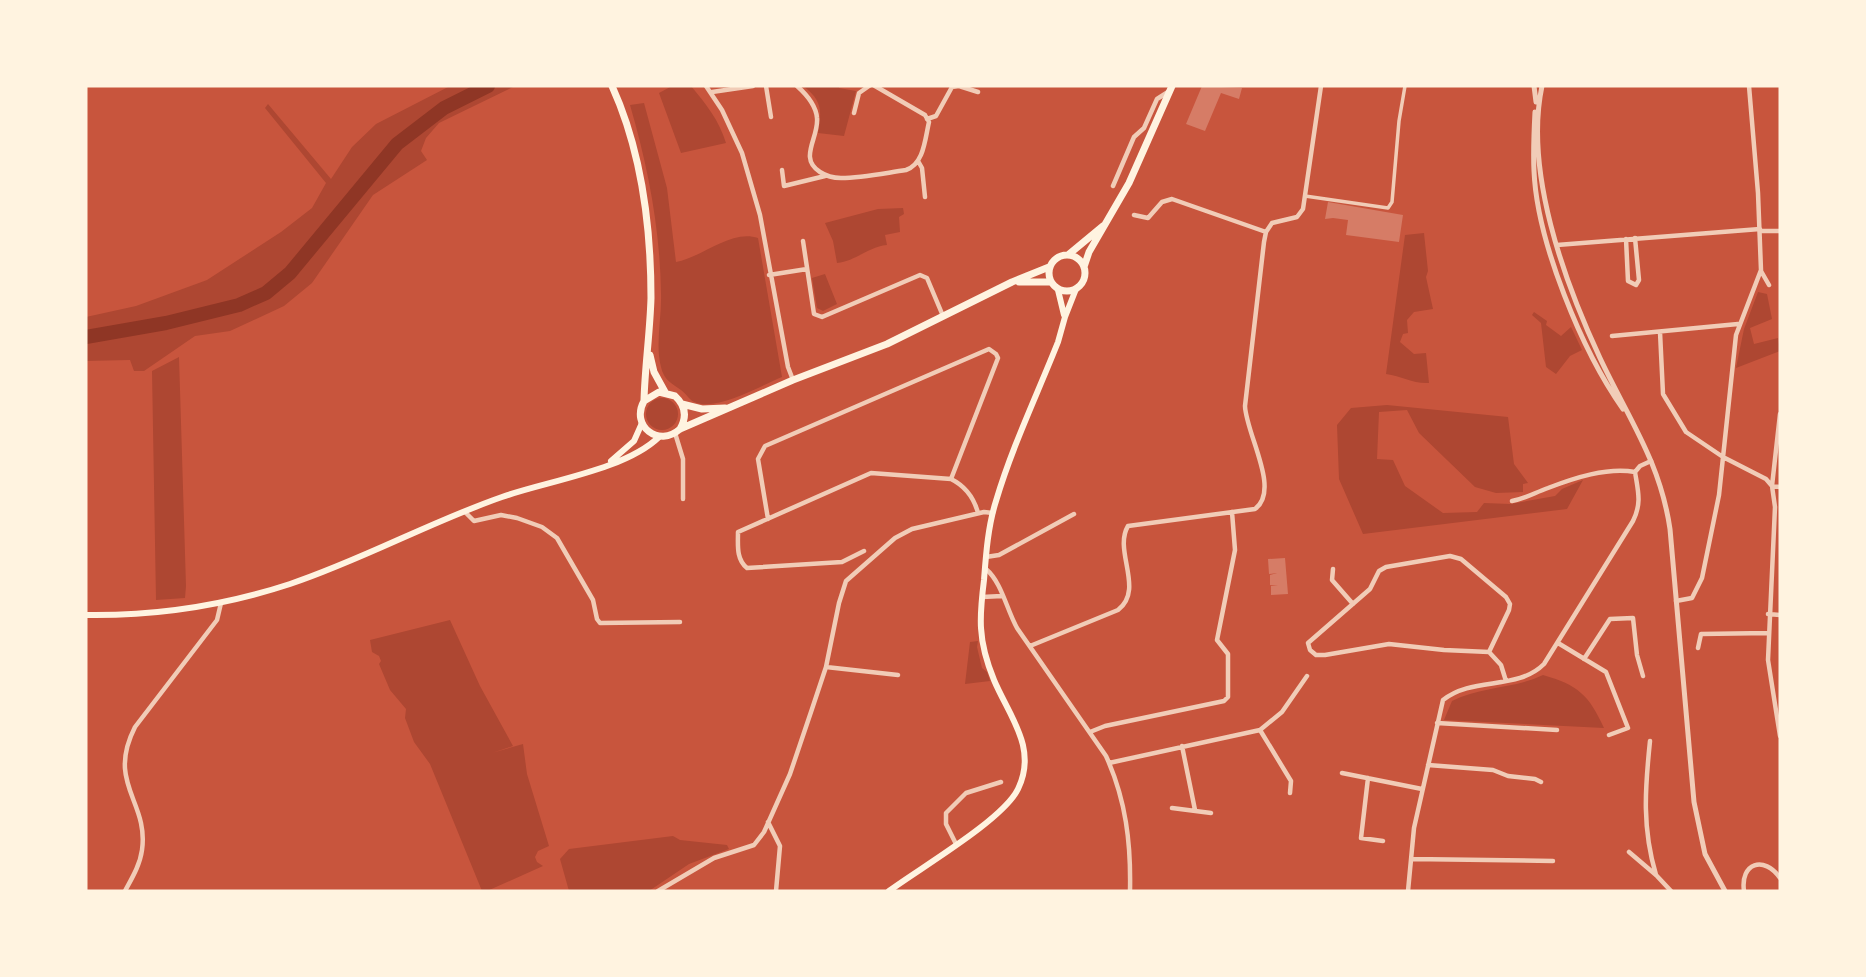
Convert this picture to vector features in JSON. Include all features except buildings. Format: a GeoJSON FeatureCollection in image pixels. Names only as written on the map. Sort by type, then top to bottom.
{"type":"FeatureCollection","features":[{"type":"Feature","properties":{"kind":"main road"},"geometry":{"type":"LineString","coordinates":[[612,86],[633,150],[646,226],[650,280],[649,348],[644,401],[640,412],[646,430],[659,437]]}},
{"type":"Feature","properties":{"kind":"main road"},"geometry":{"type":"LineString","coordinates":[[1084,267],[1129,183],[1170,89]]}},
{"type":"Feature","properties":{"kind":"main road"},"geometry":{"type":"LineString","coordinates":[[86,615],[139,615],[220,603],[292,583],[464,511],[604,466],[622,459],[659,437],[793,380],[875,349],[1012,282],[1049,267],[1055,259],[1068,254],[1108,222]]}},
{"type":"Feature","properties":{"kind":"main road"},"geometry":{"type":"LineString","coordinates":[[889,891],[1008,803],[1022,779],[1025,756],[1019,728],[988,666],[981,629],[982,597],[993,513],[1065,317],[1076,289],[1085,277],[1084,267],[1078,258],[1068,254]]}},
{"type":"Feature","properties":{"kind":"main road"},"geometry":{"type":"LineString","coordinates":[[1049,267],[1051,282],[1058,289],[1065,317]]}},
{"type":"Feature","properties":{"kind":"main road"},"geometry":{"type":"LineString","coordinates":[[1012,282],[1051,282]]}},
{"type":"Feature","properties":{"kind":"main road"},"geometry":{"type":"LineString","coordinates":[[1058,289],[1076,289]]}},
{"type":"Feature","properties":{"kind":"main road"},"geometry":{"type":"LineString","coordinates":[[649,348],[654,372],[665,392]]}},
{"type":"Feature","properties":{"kind":"main road"},"geometry":{"type":"LineString","coordinates":[[644,401],[653,394],[665,392],[676,396],[682,404],[685,417],[677,431]]}},
{"type":"Feature","properties":{"kind":"main road"},"geometry":{"type":"LineString","coordinates":[[682,404],[702,409],[732,407]]}},
{"type":"Feature","properties":{"kind":"main road"},"geometry":{"type":"LineString","coordinates":[[604,466],[635,441],[642,423]]}},
{"type":"Feature","properties":{"kind":"street"},"geometry":{"type":"LineString","coordinates":[[706,86],[712,92],[742,153],[760,215],[769,275],[793,380]]}},
{"type":"Feature","properties":{"kind":"street"},"geometry":{"type":"LineString","coordinates":[[712,92],[753,86]]}},
{"type":"Feature","properties":{"kind":"street"},"geometry":{"type":"LineString","coordinates":[[766,86],[771,117]]}},
{"type":"Feature","properties":{"kind":"street"},"geometry":{"type":"LineString","coordinates":[[797,86],[816,111],[817,121],[809,160],[811,167],[825,176],[839,178],[906,170],[918,161],[928,119],[875,86]]}},
{"type":"Feature","properties":{"kind":"street"},"geometry":{"type":"LineString","coordinates":[[854,113],[859,93],[869,86]]}},
{"type":"Feature","properties":{"kind":"street"},"geometry":{"type":"LineString","coordinates":[[928,119],[936,116],[952,87],[959,86],[978,92]]}},
{"type":"Feature","properties":{"kind":"street"},"geometry":{"type":"LineString","coordinates":[[1030,646],[1118,610],[1124,605],[1129,590],[1124,536],[1128,526],[1255,509],[1263,502],[1266,494],[1265,480],[1245,406],[1266,232],[1272,223],[1301,214],[1321,86]]}},
{"type":"Feature","properties":{"kind":"street"},"geometry":{"type":"LineString","coordinates":[[1305,197],[1388,208],[1392,202],[1405,86]]}},
{"type":"Feature","properties":{"kind":"street"},"geometry":{"type":"LineString","coordinates":[[1534,86],[1534,172],[1549,248],[1566,298],[1601,373],[1613,396],[1635,425]]}},
{"type":"Feature","properties":{"kind":"street"},"geometry":{"type":"LineString","coordinates":[[1542,86],[1538,120],[1541,171],[1557,245],[1573,295],[1600,359],[1658,475],[1668,511],[1696,812],[1705,853],[1724,891]]}},
{"type":"Feature","properties":{"kind":"street"},"geometry":{"type":"LineString","coordinates":[[1676,601],[1692,597],[1702,578],[1719,495],[1738,324],[1761,271],[1749,86]]}},
{"type":"Feature","properties":{"kind":"street"},"geometry":{"type":"LineString","coordinates":[[1113,186],[1132,141],[1144,128],[1157,99],[1170,89]]}},
{"type":"Feature","properties":{"kind":"street"},"geometry":{"type":"LineString","coordinates":[[918,161],[922,168],[925,197]]}},
{"type":"Feature","properties":{"kind":"street"},"geometry":{"type":"LineString","coordinates":[[782,170],[784,186],[825,176]]}},
{"type":"Feature","properties":{"kind":"street"},"geometry":{"type":"LineString","coordinates":[[1134,215],[1148,218],[1162,202],[1172,199],[1266,232]]}},
{"type":"Feature","properties":{"kind":"street"},"geometry":{"type":"LineString","coordinates":[[1557,245],[1760,230],[1780,231]]}},
{"type":"Feature","properties":{"kind":"street"},"geometry":{"type":"LineString","coordinates":[[1626,239],[1628,281],[1636,285],[1639,280],[1635,238]]}},
{"type":"Feature","properties":{"kind":"street"},"geometry":{"type":"LineString","coordinates":[[803,241],[814,314],[818,317],[920,275],[927,278],[943,316]]}},
{"type":"Feature","properties":{"kind":"street"},"geometry":{"type":"LineString","coordinates":[[769,275],[807,269]]}},
{"type":"Feature","properties":{"kind":"street"},"geometry":{"type":"LineString","coordinates":[[1761,271],[1769,285]]}},
{"type":"Feature","properties":{"kind":"street"},"geometry":{"type":"LineString","coordinates":[[1566,298],[1573,295]]}},
{"type":"Feature","properties":{"kind":"street"},"geometry":{"type":"LineString","coordinates":[[1612,336],[1738,324]]}},
{"type":"Feature","properties":{"kind":"street"},"geometry":{"type":"LineString","coordinates":[[1660,332],[1663,394],[1686,432],[1723,457],[1766,479],[1772,486],[1780,486]]}},
{"type":"Feature","properties":{"kind":"street"},"geometry":{"type":"LineString","coordinates":[[768,519],[758,459],[765,446],[989,349],[998,358],[951,479]]}},
{"type":"Feature","properties":{"kind":"street"},"geometry":{"type":"LineString","coordinates":[[1780,414],[1772,486],[1775,507],[1768,614],[1768,660],[1779,708],[1780,736]]}},
{"type":"Feature","properties":{"kind":"street"},"geometry":{"type":"LineString","coordinates":[[677,431],[683,458],[683,499]]}},
{"type":"Feature","properties":{"kind":"street"},"geometry":{"type":"LineString","coordinates":[[1635,472],[1640,466],[1652,461]]}},
{"type":"Feature","properties":{"kind":"street"},"geometry":{"type":"LineString","coordinates":[[1512,501],[1528,498],[1583,476],[1620,470],[1635,472]]}},
{"type":"Feature","properties":{"kind":"street"},"geometry":{"type":"LineString","coordinates":[[1408,891],[1410,859],[1422,789],[1443,700],[1451,694],[1478,685],[1531,675],[1544,664],[1639,509],[1640,498],[1635,472]]}},
{"type":"Feature","properties":{"kind":"street"},"geometry":{"type":"LineString","coordinates":[[864,551],[842,562],[747,568],[741,564],[738,554],[738,532],[871,473],[951,479],[961,484],[978,513]]}},
{"type":"Feature","properties":{"kind":"street"},"geometry":{"type":"LineString","coordinates":[[464,511],[474,521],[500,514],[517,518],[542,527],[557,538],[593,600],[600,623],[680,622]]}},
{"type":"Feature","properties":{"kind":"street"},"geometry":{"type":"LineString","coordinates":[[1090,732],[1105,726],[1224,701],[1228,696],[1228,654],[1217,640],[1235,550],[1232,512]]}},
{"type":"Feature","properties":{"kind":"street"},"geometry":{"type":"LineString","coordinates":[[658,891],[714,858],[754,845],[768,822],[790,775],[826,667],[846,581],[887,544],[912,529],[978,513],[993,513]]}},
{"type":"Feature","properties":{"kind":"street"},"geometry":{"type":"LineString","coordinates":[[986,557],[999,555],[1074,514]]}},
{"type":"Feature","properties":{"kind":"street"},"geometry":{"type":"LineString","coordinates":[[1773,547],[1780,548]]}},
{"type":"Feature","properties":{"kind":"street"},"geometry":{"type":"LineString","coordinates":[[1489,652],[1510,604],[1506,597],[1461,559],[1450,556],[1386,567],[1379,571],[1370,589],[1308,643],[1310,650],[1316,655],[1389,644],[1489,652],[1501,665],[1507,681]]}},
{"type":"Feature","properties":{"kind":"street"},"geometry":{"type":"LineString","coordinates":[[985,568],[995,576],[1008,613],[1109,763],[1127,826],[1131,852],[1129,891]]}},
{"type":"Feature","properties":{"kind":"street"},"geometry":{"type":"LineString","coordinates":[[1333,569],[1332,580],[1353,604]]}},
{"type":"Feature","properties":{"kind":"street"},"geometry":{"type":"LineString","coordinates":[[982,597],[1002,596]]}},
{"type":"Feature","properties":{"kind":"street"},"geometry":{"type":"LineString","coordinates":[[125,891],[139,863],[143,842],[142,830],[125,776],[124,760],[129,738],[217,620],[220,603]]}},
{"type":"Feature","properties":{"kind":"street"},"geometry":{"type":"LineString","coordinates":[[1768,614],[1780,615]]}},
{"type":"Feature","properties":{"kind":"street"},"geometry":{"type":"LineString","coordinates":[[1584,659],[1610,619],[1633,618],[1637,655],[1643,676]]}},
{"type":"Feature","properties":{"kind":"street"},"geometry":{"type":"LineString","coordinates":[[1698,648],[1702,634],[1768,633]]}},
{"type":"Feature","properties":{"kind":"street"},"geometry":{"type":"LineString","coordinates":[[1558,643],[1606,672],[1628,728],[1609,735]]}},
{"type":"Feature","properties":{"kind":"street"},"geometry":{"type":"LineString","coordinates":[[826,667],[898,675]]}},
{"type":"Feature","properties":{"kind":"street"},"geometry":{"type":"LineString","coordinates":[[1109,763],[1260,730],[1282,712],[1307,676]]}},
{"type":"Feature","properties":{"kind":"street"},"geometry":{"type":"LineString","coordinates":[[1437,723],[1557,730]]}},
{"type":"Feature","properties":{"kind":"street"},"geometry":{"type":"LineString","coordinates":[[1260,730],[1291,781],[1290,793]]}},
{"type":"Feature","properties":{"kind":"street"},"geometry":{"type":"LineString","coordinates":[[1650,741],[1644,802],[1648,849],[1656,875]]}},
{"type":"Feature","properties":{"kind":"street"},"geometry":{"type":"LineString","coordinates":[[1182,746],[1195,810]]}},
{"type":"Feature","properties":{"kind":"street"},"geometry":{"type":"LineString","coordinates":[[1428,765],[1493,770],[1508,776],[1541,782]]}},
{"type":"Feature","properties":{"kind":"street"},"geometry":{"type":"LineString","coordinates":[[1342,773],[1422,789]]}},
{"type":"Feature","properties":{"kind":"street"},"geometry":{"type":"LineString","coordinates":[[1368,778],[1361,838],[1383,841]]}},
{"type":"Feature","properties":{"kind":"street"},"geometry":{"type":"LineString","coordinates":[[956,844],[946,824],[946,813],[966,793],[1001,782]]}},
{"type":"Feature","properties":{"kind":"street"},"geometry":{"type":"LineString","coordinates":[[1172,808],[1211,813]]}},
{"type":"Feature","properties":{"kind":"street"},"geometry":{"type":"LineString","coordinates":[[768,822],[780,846],[776,891]]}},
{"type":"Feature","properties":{"kind":"street"},"geometry":{"type":"LineString","coordinates":[[1629,852],[1671,891]]}},
{"type":"Feature","properties":{"kind":"street"},"geometry":{"type":"LineString","coordinates":[[1410,859],[1553,861]]}},
{"type":"Feature","properties":{"kind":"street"},"geometry":{"type":"LineString","coordinates":[[1744,891],[1744,878],[1754,865],[1768,866],[1780,878]]}},
{"type":"Feature","properties":{"kind":"shaded area"},"geometry":{"type":"Polygon","coordinates":[[[450,86],[515,86],[439,123],[426,138],[421,151],[427,160],[373,195],[312,283],[284,306],[230,331],[195,336],[144,371],[134,371],[130,360],[86,361],[86,317],[136,306],[207,280],[281,232],[312,208],[326,183],[265,108],[268,104],[331,179],[352,147],[376,124],[450,86]]]}},
{"type":"Feature","properties":{"kind":"shaded area"},"geometry":{"type":"Polygon","coordinates":[[[672,86],[691,86],[716,120],[726,143],[681,153],[659,93],[672,86]]]}},
{"type":"Feature","properties":{"kind":"shaded area"},"geometry":{"type":"Polygon","coordinates":[[[803,86],[839,86],[856,91],[844,136],[818,133],[819,106],[814,96],[803,86]]]}},
{"type":"Feature","properties":{"kind":"shaded area"},"geometry":{"type":"Polygon","coordinates":[[[644,103],[667,188],[676,262],[727,240],[748,236],[758,238],[782,377],[717,403],[692,401],[668,381],[661,367],[660,269],[655,221],[630,105],[644,103]]]}},
{"type":"Feature","properties":{"kind":"shaded area"},"geometry":{"type":"Polygon","coordinates":[[[903,208],[904,214],[899,217],[900,232],[885,235],[887,245],[837,263],[833,241],[825,223],[878,209],[903,208]]]}},
{"type":"Feature","properties":{"kind":"shaded area"},"geometry":{"type":"Polygon","coordinates":[[[1424,233],[1428,271],[1426,277],[1433,309],[1414,312],[1407,320],[1408,333],[1403,334],[1400,342],[1414,354],[1426,353],[1429,383],[1386,374],[1405,235],[1424,233]]]}},
{"type":"Feature","properties":{"kind":"shaded area"},"geometry":{"type":"Polygon","coordinates":[[[825,274],[837,304],[823,311],[817,308],[812,278],[825,274]]]}},
{"type":"Feature","properties":{"kind":"shaded area"},"geometry":{"type":"Polygon","coordinates":[[[1758,292],[1767,294],[1772,319],[1750,328],[1754,344],[1778,338],[1780,351],[1736,368],[1744,329],[1758,292]]]}},
{"type":"Feature","properties":{"kind":"shaded area"},"geometry":{"type":"Polygon","coordinates":[[[1534,312],[1561,336],[1571,327],[1582,350],[1570,356],[1556,374],[1546,367],[1541,323],[1532,315],[1534,312]]]}},
{"type":"Feature","properties":{"kind":"shaded area"},"geometry":{"type":"Polygon","coordinates":[[[179,357],[185,598],[156,600],[152,371],[179,357]]]}},
{"type":"Feature","properties":{"kind":"shaded area"},"geometry":{"type":"Polygon","coordinates":[[[662,398],[673,403],[678,414],[673,425],[662,430],[651,425],[646,414],[651,403],[662,398]]]}},
{"type":"Feature","properties":{"kind":"shaded area"},"geometry":{"type":"Polygon","coordinates":[[[1387,405],[1508,417],[1514,464],[1528,483],[1523,484],[1523,492],[1496,493],[1475,487],[1419,433],[1407,410],[1379,412],[1377,459],[1393,460],[1405,486],[1443,513],[1477,512],[1484,503],[1510,504],[1555,496],[1562,489],[1583,480],[1567,509],[1363,534],[1339,479],[1337,425],[1351,408],[1387,405]]]}},
{"type":"Feature","properties":{"kind":"shaded area"},"geometry":{"type":"Polygon","coordinates":[[[450,620],[480,686],[513,746],[492,753],[523,744],[527,774],[549,846],[538,851],[535,857],[543,866],[487,891],[482,891],[430,764],[414,742],[405,718],[406,709],[390,690],[379,664],[379,656],[372,652],[370,640],[450,620]]]}},
{"type":"Feature","properties":{"kind":"shaded area"},"geometry":{"type":"Polygon","coordinates":[[[978,641],[982,668],[987,672],[990,681],[965,684],[970,642],[978,641]]]}},
{"type":"Feature","properties":{"kind":"shaded area"},"geometry":{"type":"Polygon","coordinates":[[[1543,675],[1574,687],[1581,693],[1593,707],[1604,728],[1444,720],[1452,701],[1463,696],[1521,683],[1543,675]]]}},
{"type":"Feature","properties":{"kind":"shaded area"},"geometry":{"type":"Polygon","coordinates":[[[673,836],[680,840],[727,845],[729,849],[689,864],[649,891],[569,891],[560,859],[569,849],[673,836]]]}},
{"type":"Feature","properties":{"kind":"waterway"},"geometry":{"type":"LineString","coordinates":[[86,337],[166,323],[239,305],[266,293],[290,273],[397,144],[444,108],[488,86]]}}]}
